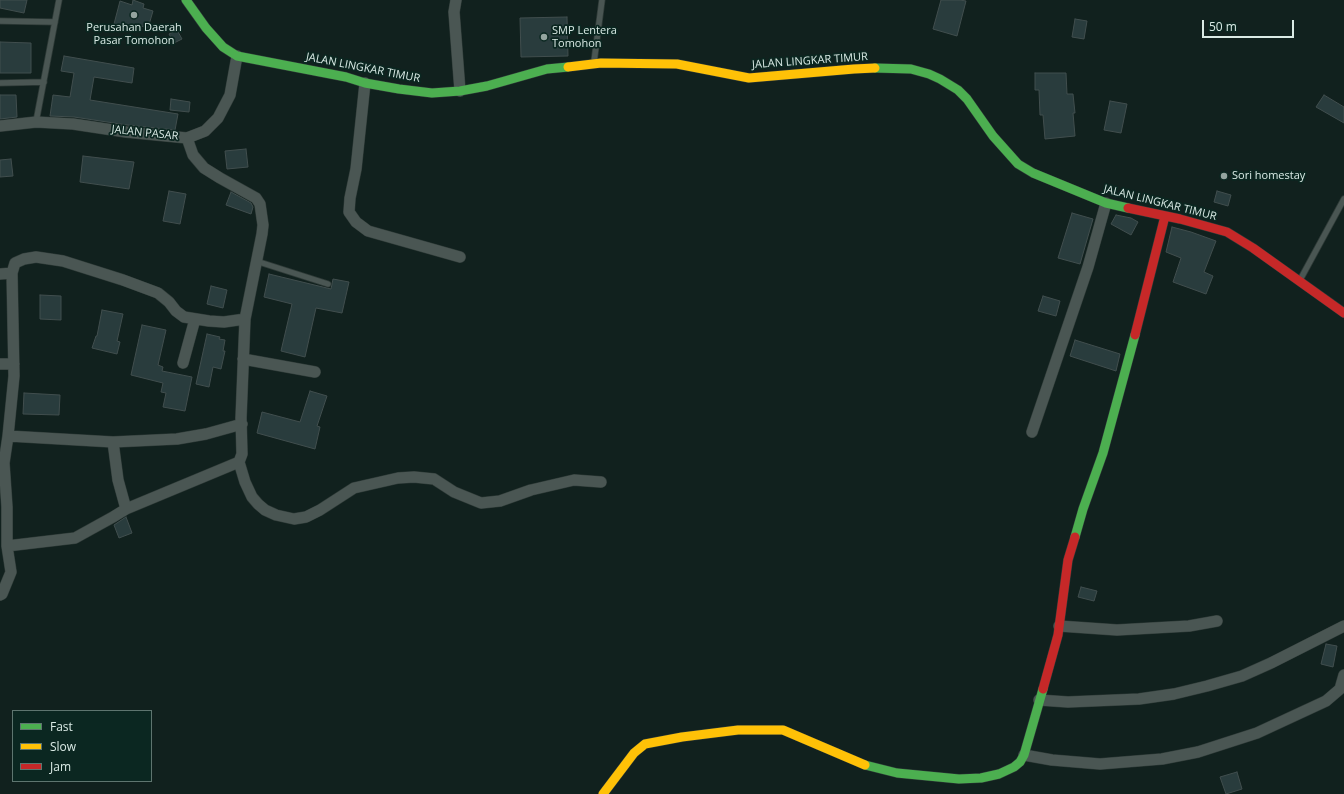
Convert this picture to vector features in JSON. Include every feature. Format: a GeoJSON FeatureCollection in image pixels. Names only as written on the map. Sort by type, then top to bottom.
{"type":"FeatureCollection","features":[{"type":"Feature","properties":{"kind":"main road","name":"JALAN LINGKAR TIMUR"},"geometry":{"type":"LineString","coordinates":[[186,0],[206,28],[223,47],[237,56],[346,77],[365,83],[432,93],[460,91],[487,86],[547,69],[593,64],[677,64],[750,78],[854,69],[894,68],[929,74],[958,90],[993,136],[1018,164],[1033,173],[1106,203],[1204,225],[1235,236],[1300,280],[1344,313]]}},
{"type":"Feature","properties":{"kind":"main road"},"geometry":{"type":"LineString","coordinates":[[603,794],[631,756],[645,744],[682,737],[738,730],[783,730],[865,764],[896,774],[981,778],[999,774],[1014,767],[1024,755],[1058,635],[1068,560],[1105,446],[1165,216]]}},
{"type":"Feature","properties":{"kind":"street"},"geometry":{"type":"LineString","coordinates":[[456,0],[454,12],[460,91]]}},
{"type":"Feature","properties":{"kind":"street","name":"JALAN PASAR"},"geometry":{"type":"LineString","coordinates":[[0,126],[36,122],[73,124],[126,132],[187,138],[205,131],[218,118],[230,96],[237,56]]}},
{"type":"Feature","properties":{"kind":"street"},"geometry":{"type":"LineString","coordinates":[[365,83],[356,170],[350,198],[350,212],[356,222],[368,231],[460,257]]}},
{"type":"Feature","properties":{"kind":"street"},"geometry":{"type":"LineString","coordinates":[[187,138],[193,155],[204,168],[259,200],[262,214],[263,225],[245,319],[242,454],[239,462],[245,482],[252,497],[265,510],[276,515],[294,519],[306,517],[320,510],[354,488],[398,478],[414,477],[434,479],[454,492],[481,503],[500,501],[531,490],[574,480],[601,482]]}},
{"type":"Feature","properties":{"kind":"street"},"geometry":{"type":"LineString","coordinates":[[1032,432],[1088,267],[1106,203]]}},
{"type":"Feature","properties":{"kind":"street"},"geometry":{"type":"LineString","coordinates":[[0,595],[2,594],[11,572],[4,560],[7,546],[7,507],[4,463],[8,436],[14,364],[12,273],[16,263],[24,259],[36,257],[63,261],[123,280],[158,294],[169,302],[176,311],[184,317],[224,322],[245,319]]}},
{"type":"Feature","properties":{"kind":"street"},"geometry":{"type":"LineString","coordinates":[[0,274],[12,273]]}},
{"type":"Feature","properties":{"kind":"street"},"geometry":{"type":"LineString","coordinates":[[183,363],[195,319]]}},
{"type":"Feature","properties":{"kind":"street"},"geometry":{"type":"LineString","coordinates":[[243,359],[314,372]]}},
{"type":"Feature","properties":{"kind":"street"},"geometry":{"type":"LineString","coordinates":[[0,364],[14,364]]}},
{"type":"Feature","properties":{"kind":"street"},"geometry":{"type":"LineString","coordinates":[[8,436],[113,442],[177,439],[206,434],[242,424]]}},
{"type":"Feature","properties":{"kind":"street"},"geometry":{"type":"LineString","coordinates":[[113,442],[118,480],[126,509]]}},
{"type":"Feature","properties":{"kind":"street"},"geometry":{"type":"LineString","coordinates":[[7,546],[75,538],[126,509],[239,462]]}},
{"type":"Feature","properties":{"kind":"street"},"geometry":{"type":"LineString","coordinates":[[1060,626],[1117,630],[1189,626],[1217,621]]}},
{"type":"Feature","properties":{"kind":"street"},"geometry":{"type":"LineString","coordinates":[[1039,700],[1068,702],[1139,699],[1207,686],[1242,676],[1344,626]]}},
{"type":"Feature","properties":{"kind":"street"},"geometry":{"type":"LineString","coordinates":[[1024,755],[1052,760],[1100,764],[1162,759],[1198,752],[1257,733],[1326,701],[1340,689],[1344,674]]}},
{"type":"Feature","properties":{"kind":"lane"},"geometry":{"type":"LineString","coordinates":[[36,122],[59,0]]}},
{"type":"Feature","properties":{"kind":"lane"},"geometry":{"type":"LineString","coordinates":[[593,64],[602,0]]}},
{"type":"Feature","properties":{"kind":"lane"},"geometry":{"type":"LineString","coordinates":[[0,21],[55,22]]}},
{"type":"Feature","properties":{"kind":"lane"},"geometry":{"type":"LineString","coordinates":[[0,83],[44,82]]}},
{"type":"Feature","properties":{"kind":"lane"},"geometry":{"type":"LineString","coordinates":[[1300,280],[1344,199]]}},
{"type":"Feature","properties":{"kind":"lane"},"geometry":{"type":"LineString","coordinates":[[256,261],[328,284]]}},
{"type":"Feature","properties":{"kind":"building"},"geometry":{"type":"Polygon","coordinates":[[[0,0],[27,0],[24,13],[0,8],[0,0]]]}},
{"type":"Feature","properties":{"kind":"building","name":"Perusahan Daerah Pasar Tomohon"},"geometry":{"type":"Polygon","coordinates":[[[133,0],[144,4],[143,8],[153,11],[148,28],[138,25],[137,30],[114,24],[120,1],[132,5],[133,0]]]}},
{"type":"Feature","properties":{"kind":"building"},"geometry":{"type":"Polygon","coordinates":[[[941,0],[966,1],[957,36],[933,29],[941,0]]]}},
{"type":"Feature","properties":{"kind":"building","name":"SMP Lentera Tomohon"},"geometry":{"type":"Polygon","coordinates":[[[567,17],[568,56],[521,57],[520,18],[567,17]]]}},
{"type":"Feature","properties":{"kind":"building"},"geometry":{"type":"Polygon","coordinates":[[[1075,19],[1087,21],[1084,39],[1072,37],[1075,19]]]}},
{"type":"Feature","properties":{"kind":"building"},"geometry":{"type":"Polygon","coordinates":[[[177,30],[182,39],[174,43],[169,34],[177,30]]]}},
{"type":"Feature","properties":{"kind":"building"},"geometry":{"type":"Polygon","coordinates":[[[0,42],[31,43],[31,73],[0,73],[0,42]]]}},
{"type":"Feature","properties":{"kind":"building"},"geometry":{"type":"Polygon","coordinates":[[[64,56],[134,68],[132,83],[94,77],[90,100],[178,114],[175,130],[74,117],[50,116],[53,95],[70,97],[74,73],[61,71],[64,56]]]}},
{"type":"Feature","properties":{"kind":"building"},"geometry":{"type":"Polygon","coordinates":[[[1035,73],[1066,73],[1067,94],[1073,94],[1075,136],[1045,139],[1043,115],[1040,115],[1039,90],[1035,90],[1035,73]]]}},
{"type":"Feature","properties":{"kind":"building"},"geometry":{"type":"Polygon","coordinates":[[[0,95],[16,95],[17,117],[0,119],[0,95]]]}},
{"type":"Feature","properties":{"kind":"building"},"geometry":{"type":"Polygon","coordinates":[[[1324,95],[1344,107],[1344,123],[1316,107],[1324,95]]]}},
{"type":"Feature","properties":{"kind":"building"},"geometry":{"type":"Polygon","coordinates":[[[171,99],[190,102],[189,112],[170,110],[171,99]]]}},
{"type":"Feature","properties":{"kind":"building"},"geometry":{"type":"Polygon","coordinates":[[[1110,101],[1127,104],[1121,133],[1104,130],[1110,101]]]}},
{"type":"Feature","properties":{"kind":"building"},"geometry":{"type":"Polygon","coordinates":[[[246,149],[248,167],[227,169],[225,151],[246,149]]]}},
{"type":"Feature","properties":{"kind":"building"},"geometry":{"type":"Polygon","coordinates":[[[83,156],[134,162],[129,189],[80,182],[83,156]]]}},
{"type":"Feature","properties":{"kind":"building"},"geometry":{"type":"Polygon","coordinates":[[[11,159],[13,176],[0,177],[0,160],[11,159]]]}},
{"type":"Feature","properties":{"kind":"building"},"geometry":{"type":"Polygon","coordinates":[[[169,191],[186,194],[180,224],[163,221],[169,191]]]}},
{"type":"Feature","properties":{"kind":"building"},"geometry":{"type":"Polygon","coordinates":[[[1217,191],[1231,195],[1228,206],[1214,202],[1217,191]]]}},
{"type":"Feature","properties":{"kind":"building"},"geometry":{"type":"Polygon","coordinates":[[[231,192],[251,203],[253,207],[251,214],[226,205],[231,192]]]}},
{"type":"Feature","properties":{"kind":"building"},"geometry":{"type":"Polygon","coordinates":[[[1072,213],[1093,219],[1080,264],[1058,258],[1072,213]]]}},
{"type":"Feature","properties":{"kind":"building"},"geometry":{"type":"Polygon","coordinates":[[[1116,215],[1131,218],[1138,222],[1131,235],[1111,224],[1116,215]]]}},
{"type":"Feature","properties":{"kind":"building"},"geometry":{"type":"Polygon","coordinates":[[[1172,227],[1216,241],[1204,272],[1213,276],[1206,294],[1173,282],[1181,258],[1166,252],[1172,227]]]}},
{"type":"Feature","properties":{"kind":"building"},"geometry":{"type":"Polygon","coordinates":[[[269,274],[331,289],[333,279],[349,282],[342,313],[316,308],[305,357],[281,351],[292,304],[264,297],[269,274]]]}},
{"type":"Feature","properties":{"kind":"building"},"geometry":{"type":"Polygon","coordinates":[[[211,286],[227,290],[223,308],[207,304],[211,286]]]}},
{"type":"Feature","properties":{"kind":"building"},"geometry":{"type":"Polygon","coordinates":[[[40,295],[61,296],[61,320],[40,319],[40,295]]]}},
{"type":"Feature","properties":{"kind":"building"},"geometry":{"type":"Polygon","coordinates":[[[1043,296],[1060,301],[1056,316],[1038,311],[1043,296]]]}},
{"type":"Feature","properties":{"kind":"building"},"geometry":{"type":"Polygon","coordinates":[[[102,310],[123,314],[117,341],[120,342],[117,354],[92,348],[97,336],[102,310]]]}},
{"type":"Feature","properties":{"kind":"building"},"geometry":{"type":"Polygon","coordinates":[[[142,325],[166,330],[158,365],[163,367],[162,371],[192,377],[185,411],[163,407],[166,393],[161,392],[163,383],[131,375],[142,325]]]}},
{"type":"Feature","properties":{"kind":"building"},"geometry":{"type":"Polygon","coordinates":[[[207,334],[220,337],[219,339],[225,340],[223,351],[225,351],[221,369],[213,367],[209,387],[196,384],[207,334]]]}},
{"type":"Feature","properties":{"kind":"building"},"geometry":{"type":"Polygon","coordinates":[[[1075,340],[1120,354],[1116,371],[1070,356],[1075,340]]]}},
{"type":"Feature","properties":{"kind":"building"},"geometry":{"type":"Polygon","coordinates":[[[310,391],[327,396],[317,426],[320,427],[315,449],[257,433],[262,412],[300,422],[310,391]]]}},
{"type":"Feature","properties":{"kind":"building"},"geometry":{"type":"Polygon","coordinates":[[[24,393],[60,395],[59,415],[23,414],[24,393]]]}},
{"type":"Feature","properties":{"kind":"building"},"geometry":{"type":"Polygon","coordinates":[[[126,517],[132,533],[119,538],[114,525],[126,517]]]}},
{"type":"Feature","properties":{"kind":"building"},"geometry":{"type":"Polygon","coordinates":[[[1081,587],[1097,591],[1094,601],[1078,597],[1081,587]]]}},
{"type":"Feature","properties":{"kind":"building"},"geometry":{"type":"Polygon","coordinates":[[[1326,644],[1337,646],[1333,667],[1321,664],[1326,644]]]}},
{"type":"Feature","properties":{"kind":"building"},"geometry":{"type":"Polygon","coordinates":[[[1237,772],[1242,789],[1226,794],[1220,777],[1237,772]]]}},
{"type":"Feature","properties":{"kind":"traffic: fast"},"geometry":{"type":"LineString","coordinates":[[186,0],[206,28],[223,47],[237,56],[399,89],[432,93],[460,91],[487,86],[547,69],[568,67]]}},
{"type":"Feature","properties":{"kind":"traffic: fast"},"geometry":{"type":"LineString","coordinates":[[875,68],[911,69],[940,79],[958,90],[967,99],[993,136],[1018,164],[1033,173],[1106,203],[1128,208]]}},
{"type":"Feature","properties":{"kind":"traffic: fast"},"geometry":{"type":"LineString","coordinates":[[1075,537],[1083,509],[1103,453],[1135,335]]}},
{"type":"Feature","properties":{"kind":"traffic: fast"},"geometry":{"type":"LineString","coordinates":[[865,765],[897,773],[959,779],[981,778],[999,774],[1014,767],[1020,762],[1024,755],[1043,689]]}},
{"type":"Feature","properties":{"kind":"traffic: slow"},"geometry":{"type":"LineString","coordinates":[[568,67],[601,63],[677,64],[749,78],[875,68]]}},
{"type":"Feature","properties":{"kind":"traffic: slow"},"geometry":{"type":"LineString","coordinates":[[603,794],[634,753],[645,744],[682,737],[738,730],[783,730],[865,765]]}},
{"type":"Feature","properties":{"kind":"traffic: jam"},"geometry":{"type":"LineString","coordinates":[[1128,208],[1180,219],[1227,232],[1253,248],[1344,313]]}},
{"type":"Feature","properties":{"kind":"traffic: jam"},"geometry":{"type":"LineString","coordinates":[[1135,335],[1165,216]]}},
{"type":"Feature","properties":{"kind":"traffic: jam"},"geometry":{"type":"LineString","coordinates":[[1043,689],[1058,635],[1068,560],[1075,537]]}},
{"type":"Feature","properties":{"kind":"place","name":"Perusahan Daerah Pasar Tomohon"},"geometry":{"type":"Point","coordinates":[134,15]}},
{"type":"Feature","properties":{"kind":"place","name":"SMP Lentera Tomohon"},"geometry":{"type":"Point","coordinates":[544,37]}},
{"type":"Feature","properties":{"kind":"place","name":"Sori homestay"},"geometry":{"type":"Point","coordinates":[1224,176]}}]}
